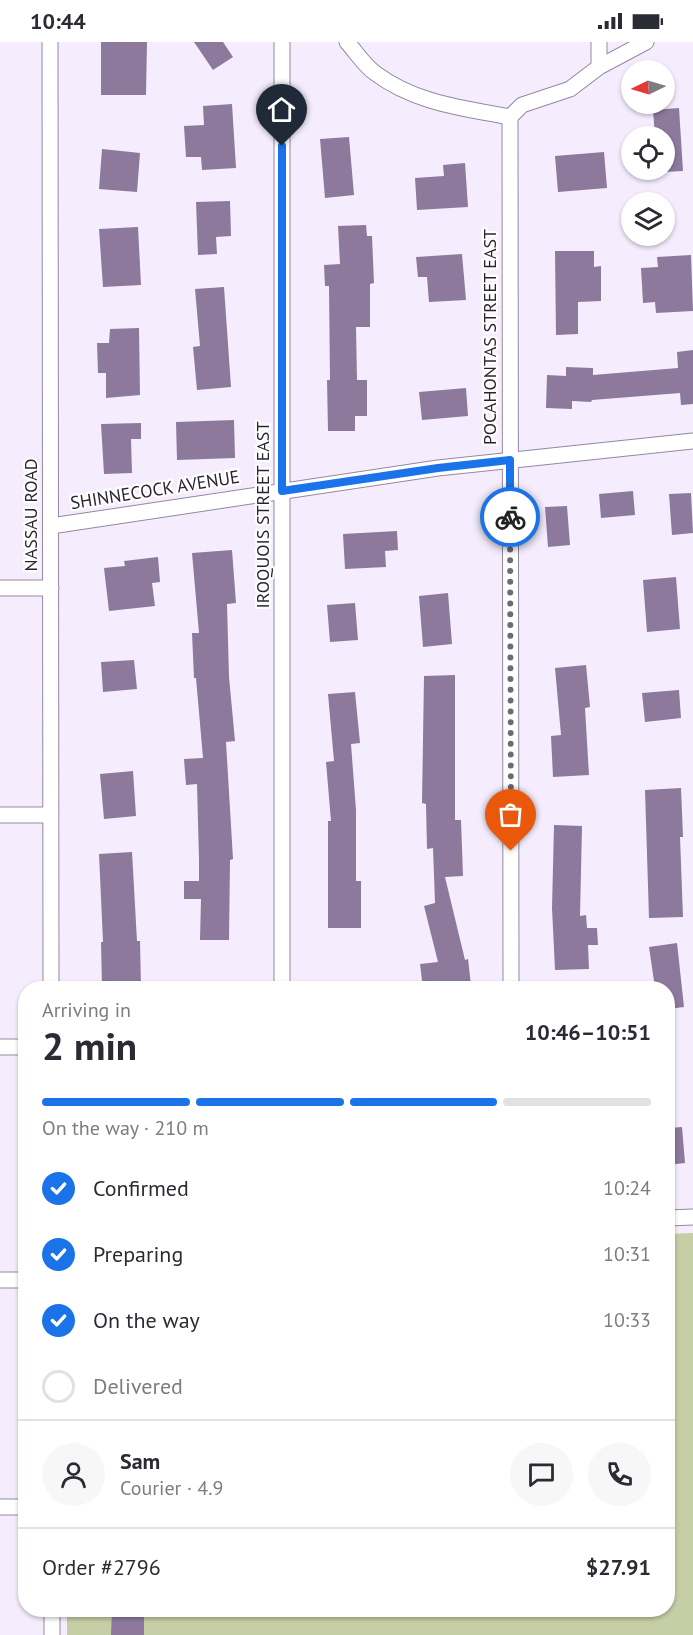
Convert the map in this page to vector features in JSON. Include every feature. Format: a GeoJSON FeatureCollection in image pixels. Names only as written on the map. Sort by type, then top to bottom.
{"type":"FeatureCollection","features":[{"type":"Feature","properties":{"kind":"street","name":"NASSAU ROAD"},"geometry":{"type":"LineString","coordinates":[[50,42],[51,981]]}},
{"type":"Feature","properties":{"kind":"street","name":"IROQUOIS STREET EAST"},"geometry":{"type":"LineString","coordinates":[[282,42],[282,981]]}},
{"type":"Feature","properties":{"kind":"street"},"geometry":{"type":"LineString","coordinates":[[347,42],[373,72],[404,91],[442,105],[510,117],[522,105],[570,89],[600,67],[646,42]]}},
{"type":"Feature","properties":{"kind":"street"},"geometry":{"type":"LineString","coordinates":[[599,42],[600,67]]}},
{"type":"Feature","properties":{"kind":"street","name":"POCAHONTAS STREET EAST"},"geometry":{"type":"LineString","coordinates":[[510,117],[511,981]]}},
{"type":"Feature","properties":{"kind":"street","name":"SHINNECOCK AVENUE"},"geometry":{"type":"LineString","coordinates":[[51,526],[438,468],[693,441]]}},
{"type":"Feature","properties":{"kind":"street"},"geometry":{"type":"LineString","coordinates":[[0,588],[51,588]]}},
{"type":"Feature","properties":{"kind":"street"},"geometry":{"type":"LineString","coordinates":[[0,815],[51,815]]}},
{"type":"Feature","properties":{"kind":"street"},"geometry":{"type":"LineString","coordinates":[[0,1047],[18,1047]]}},
{"type":"Feature","properties":{"kind":"street"},"geometry":{"type":"LineString","coordinates":[[675,1217],[693,1216]]}},
{"type":"Feature","properties":{"kind":"street"},"geometry":{"type":"LineString","coordinates":[[0,1280],[18,1280]]}},
{"type":"Feature","properties":{"kind":"street"},"geometry":{"type":"LineString","coordinates":[[0,1507],[18,1507]]}},
{"type":"Feature","properties":{"kind":"street"},"geometry":{"type":"LineString","coordinates":[[52,1617],[52,1635]]}},
{"type":"Feature","properties":{"kind":"green space"},"geometry":{"type":"Polygon","coordinates":[[[693,1233],[693,1635],[67,1635],[67,1617],[675,1617],[675,1234],[693,1233]]]}},
{"type":"Feature","properties":{"kind":"building"},"geometry":{"type":"Polygon","coordinates":[[[101,42],[147,42],[146,95],[101,95],[101,42]]]}},
{"type":"Feature","properties":{"kind":"building"},"geometry":{"type":"Polygon","coordinates":[[[194,42],[223,42],[233,57],[213,70],[194,42]]]}},
{"type":"Feature","properties":{"kind":"building"},"geometry":{"type":"Polygon","coordinates":[[[232,104],[236,168],[202,170],[201,157],[186,157],[184,126],[204,125],[203,106],[232,104]]]}},
{"type":"Feature","properties":{"kind":"building"},"geometry":{"type":"Polygon","coordinates":[[[675,108],[679,108],[683,171],[675,171],[675,126],[654,126],[653,114],[675,114],[675,108]]]}},
{"type":"Feature","properties":{"kind":"building"},"geometry":{"type":"Polygon","coordinates":[[[349,137],[354,195],[325,198],[320,139],[349,137]]]}},
{"type":"Feature","properties":{"kind":"building"},"geometry":{"type":"Polygon","coordinates":[[[102,149],[140,153],[137,192],[99,189],[102,149]]]}},
{"type":"Feature","properties":{"kind":"building"},"geometry":{"type":"Polygon","coordinates":[[[604,152],[607,188],[558,192],[555,156],[604,152]]]}},
{"type":"Feature","properties":{"kind":"building"},"geometry":{"type":"Polygon","coordinates":[[[465,163],[468,207],[417,210],[415,178],[444,176],[443,165],[465,163]]]}},
{"type":"Feature","properties":{"kind":"building"},"geometry":{"type":"Polygon","coordinates":[[[230,201],[231,236],[216,237],[217,254],[198,255],[196,202],[230,201]]]}},
{"type":"Feature","properties":{"kind":"building"},"geometry":{"type":"Polygon","coordinates":[[[366,225],[367,236],[372,236],[374,283],[370,284],[370,327],[356,327],[357,380],[367,380],[367,416],[355,416],[355,431],[328,431],[329,286],[325,286],[324,265],[340,264],[338,226],[366,225]]]}},
{"type":"Feature","properties":{"kind":"building"},"geometry":{"type":"Polygon","coordinates":[[[138,227],[141,285],[103,287],[99,229],[138,227]]]}},
{"type":"Feature","properties":{"kind":"building"},"geometry":{"type":"Polygon","coordinates":[[[555,251],[594,251],[594,267],[601,266],[601,301],[578,302],[578,334],[556,335],[555,251]]]}},
{"type":"Feature","properties":{"kind":"building"},"geometry":{"type":"Polygon","coordinates":[[[462,254],[466,300],[429,302],[427,277],[418,277],[416,257],[462,254]]]}},
{"type":"Feature","properties":{"kind":"building"},"geometry":{"type":"Polygon","coordinates":[[[691,255],[693,311],[656,313],[655,302],[643,303],[641,268],[658,267],[657,257],[691,255]]]}},
{"type":"Feature","properties":{"kind":"building"},"geometry":{"type":"Polygon","coordinates":[[[224,287],[231,387],[197,390],[193,347],[200,346],[195,289],[224,287]]]}},
{"type":"Feature","properties":{"kind":"building"},"geometry":{"type":"Polygon","coordinates":[[[139,328],[140,395],[106,398],[106,373],[98,373],[97,343],[109,343],[110,329],[139,328]]]}},
{"type":"Feature","properties":{"kind":"building"},"geometry":{"type":"Polygon","coordinates":[[[693,350],[693,404],[681,405],[680,393],[592,400],[591,402],[572,401],[572,409],[546,408],[547,375],[566,376],[566,367],[593,368],[593,375],[678,368],[677,352],[693,350]]]}},
{"type":"Feature","properties":{"kind":"building"},"geometry":{"type":"Polygon","coordinates":[[[466,388],[468,416],[422,420],[419,392],[466,388]]]}},
{"type":"Feature","properties":{"kind":"building"},"geometry":{"type":"Polygon","coordinates":[[[234,420],[235,458],[177,460],[176,422],[234,420]]]}},
{"type":"Feature","properties":{"kind":"building"},"geometry":{"type":"Polygon","coordinates":[[[141,423],[141,439],[131,439],[132,473],[104,474],[101,424],[141,423]]]}},
{"type":"Feature","properties":{"kind":"building"},"geometry":{"type":"Polygon","coordinates":[[[633,491],[635,515],[601,518],[599,494],[633,491]]]}},
{"type":"Feature","properties":{"kind":"building"},"geometry":{"type":"Polygon","coordinates":[[[691,493],[693,533],[672,535],[669,494],[691,493]]]}},
{"type":"Feature","properties":{"kind":"building"},"geometry":{"type":"Polygon","coordinates":[[[567,506],[570,545],[548,547],[545,507],[567,506]]]}},
{"type":"Feature","properties":{"kind":"building"},"geometry":{"type":"Polygon","coordinates":[[[397,531],[398,550],[385,551],[386,567],[345,569],[343,534],[397,531]]]}},
{"type":"Feature","properties":{"kind":"building"},"geometry":{"type":"Polygon","coordinates":[[[232,550],[236,603],[227,604],[229,677],[235,741],[226,742],[233,859],[230,860],[229,940],[200,940],[201,899],[184,899],[184,881],[199,881],[199,860],[197,784],[186,785],[184,759],[203,758],[196,678],[194,678],[192,633],[199,633],[192,553],[232,550]]]}},
{"type":"Feature","properties":{"kind":"building"},"geometry":{"type":"Polygon","coordinates":[[[158,557],[160,582],[152,583],[155,606],[109,611],[104,568],[125,566],[124,561],[158,557]]]}},
{"type":"Feature","properties":{"kind":"building"},"geometry":{"type":"Polygon","coordinates":[[[676,577],[680,629],[647,632],[643,580],[676,577]]]}},
{"type":"Feature","properties":{"kind":"building"},"geometry":{"type":"Polygon","coordinates":[[[448,593],[452,644],[423,647],[419,596],[448,593]]]}},
{"type":"Feature","properties":{"kind":"building"},"geometry":{"type":"Polygon","coordinates":[[[355,603],[358,640],[330,642],[327,605],[355,603]]]}},
{"type":"Feature","properties":{"kind":"building"},"geometry":{"type":"Polygon","coordinates":[[[134,660],[137,689],[103,692],[101,662],[134,660]]]}},
{"type":"Feature","properties":{"kind":"building"},"geometry":{"type":"Polygon","coordinates":[[[586,665],[590,707],[585,708],[589,775],[553,777],[551,736],[561,735],[555,668],[586,665]]]}},
{"type":"Feature","properties":{"kind":"building"},"geometry":{"type":"Polygon","coordinates":[[[455,675],[455,820],[461,820],[463,876],[445,877],[465,960],[468,959],[471,981],[422,981],[420,964],[438,962],[424,906],[435,903],[433,848],[427,849],[426,804],[422,803],[424,676],[455,675]]]}},
{"type":"Feature","properties":{"kind":"building"},"geometry":{"type":"Polygon","coordinates":[[[679,690],[681,718],[645,722],[642,693],[679,690]]]}},
{"type":"Feature","properties":{"kind":"building"},"geometry":{"type":"Polygon","coordinates":[[[355,692],[360,743],[351,744],[356,810],[356,881],[361,881],[361,928],[328,928],[328,821],[331,821],[326,762],[334,761],[328,694],[355,692]]]}},
{"type":"Feature","properties":{"kind":"building"},"geometry":{"type":"Polygon","coordinates":[[[133,771],[136,816],[104,819],[100,774],[133,771]]]}},
{"type":"Feature","properties":{"kind":"building"},"geometry":{"type":"Polygon","coordinates":[[[681,788],[683,917],[649,918],[645,790],[681,788]]]}},
{"type":"Feature","properties":{"kind":"building"},"geometry":{"type":"Polygon","coordinates":[[[554,825],[582,826],[580,916],[586,915],[587,928],[597,928],[598,945],[588,945],[589,969],[555,970],[552,908],[554,825]]]}},
{"type":"Feature","properties":{"kind":"building"},"geometry":{"type":"Polygon","coordinates":[[[132,852],[137,941],[140,941],[141,981],[102,981],[101,942],[103,942],[99,854],[132,852]]]}},
{"type":"Feature","properties":{"kind":"building"},"geometry":{"type":"Polygon","coordinates":[[[677,943],[684,1007],[675,1008],[675,981],[654,981],[649,947],[677,943]]]}},
{"type":"Feature","properties":{"kind":"building"},"geometry":{"type":"Polygon","coordinates":[[[682,1127],[685,1163],[675,1164],[675,1128],[682,1127]]]}},
{"type":"Feature","properties":{"kind":"building"},"geometry":{"type":"Polygon","coordinates":[[[112,1617],[144,1617],[144,1635],[111,1635],[112,1617]]]}},
{"type":"Feature","properties":{"kind":"way so far"},"geometry":{"type":"LineString","coordinates":[[510,517],[511,851]]}},
{"type":"Feature","properties":{"kind":"route"},"geometry":{"type":"LineString","coordinates":[[282,146],[282,491],[510,460],[510,517]]}}]}
